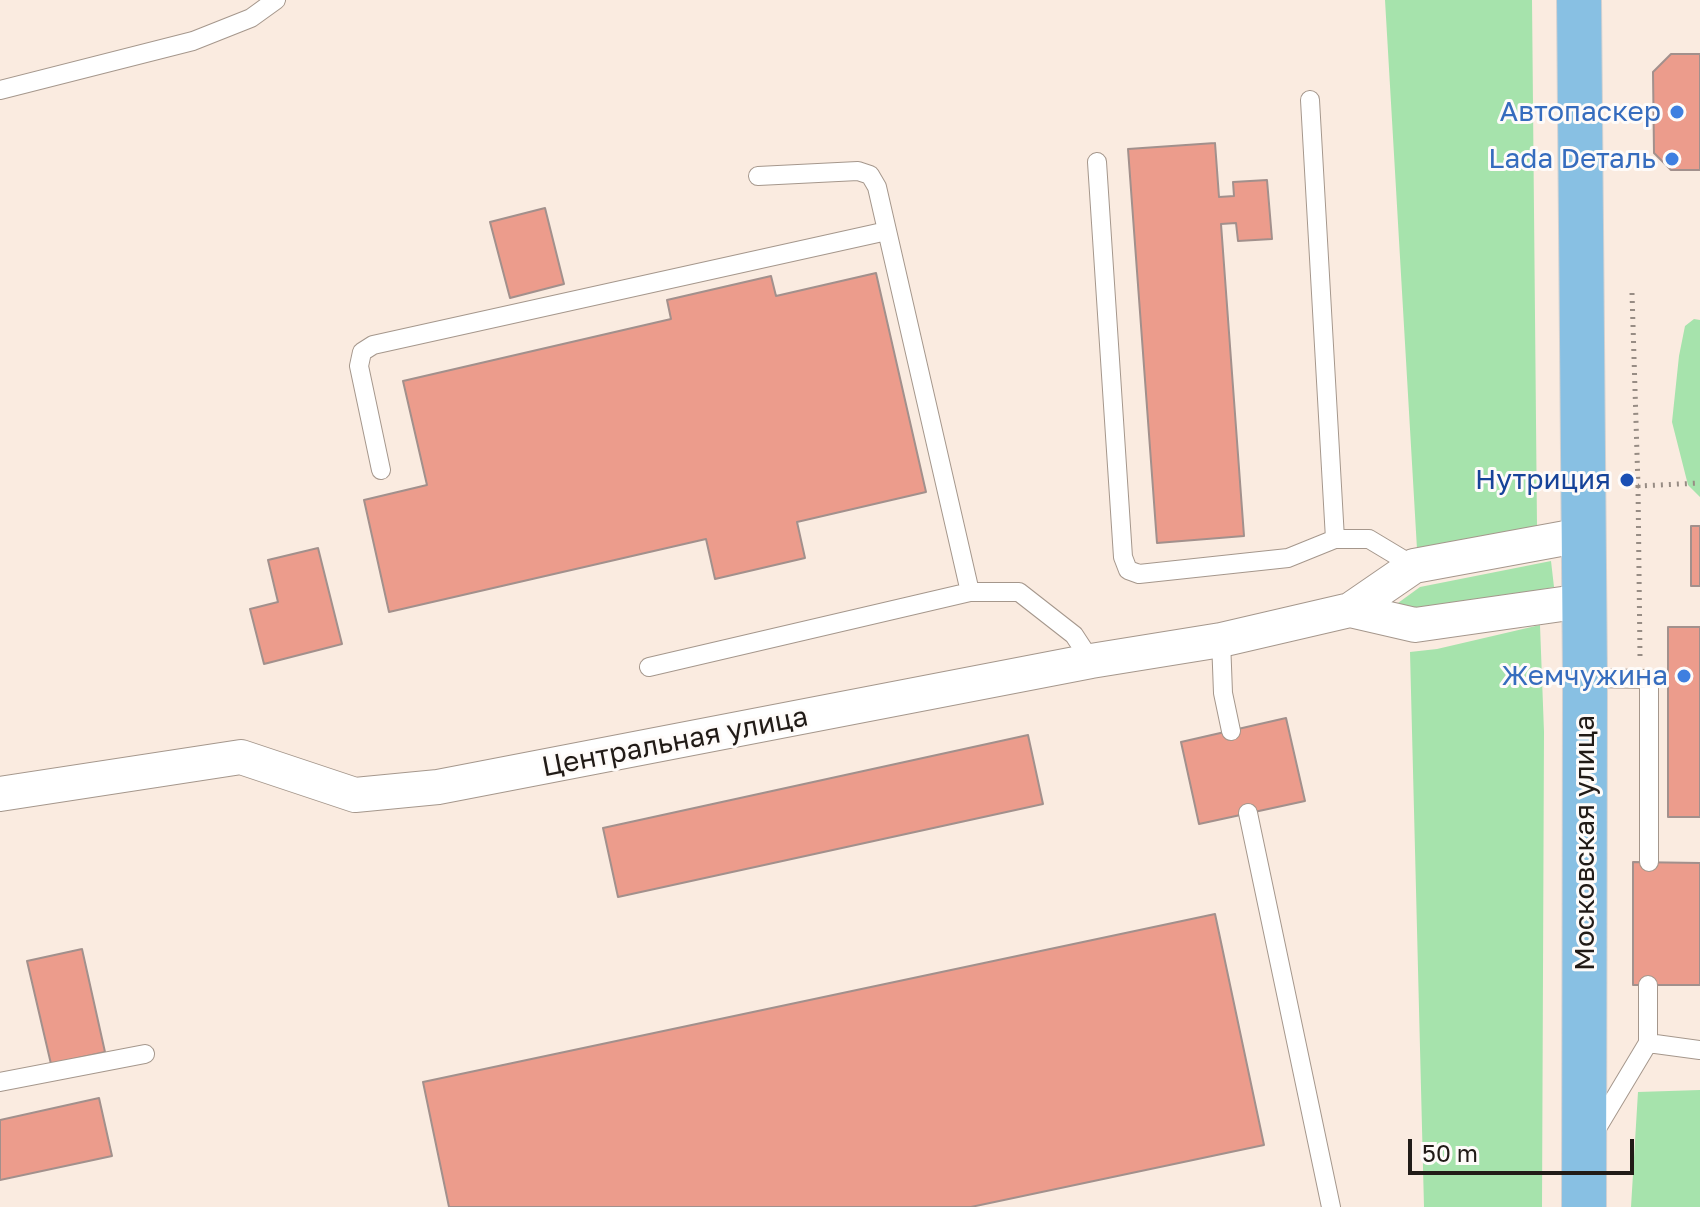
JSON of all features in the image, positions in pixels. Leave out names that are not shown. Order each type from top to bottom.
[{"type":"main road","name":"Московская улица","points":[[1579,0],[1585,678],[1584,1207]]},
{"type":"street","points":[[1350,610],[1414,566],[1582,535]]},
{"type":"street","points":[[1350,610],[1415,625],[1583,601]]},
{"type":"street","name":"Центральная улица","points":[[0,794],[241,757],[355,795],[438,787],[1091,661],[1221,640],[1350,610]]},
{"type":"lane","points":[[0,90],[193,41],[251,18],[276,0]]},
{"type":"lane","points":[[1310,100],[1335,539]]},
{"type":"lane","points":[[1097,162],[1123,557],[1128,570],[1139,574],[1288,558],[1335,539],[1369,539],[1414,566]]},
{"type":"lane","points":[[758,176],[858,171],[870,175],[877,187],[970,592]]},
{"type":"lane","points":[[381,470],[359,366],[362,352],[373,345],[887,231]]},
{"type":"lane","points":[[649,667],[970,592],[1019,592],[1074,635],[1091,661]]},
{"type":"lane","points":[[1221,640],[1223,693],[1231,731]]},
{"type":"lane","points":[[1585,678],[1649,679],[1649,862]]},
{"type":"lane","points":[[1248,813],[1331,1207]]},
{"type":"lane","points":[[1584,1149],[1648,1043],[1648,985]]},
{"type":"lane","points":[[1648,1043],[1700,1050]]},
{"type":"lane","points":[[0,1082],[145,1054]]},
{"type":"path","points":[[1632,293],[1641,679]]},
{"type":"path","points":[[1638,486],[1700,483]]},
{"type":"green space","points":[[1385,0],[1532,0],[1537,526],[1417,549]]},
{"type":"green space","points":[[1694,319],[1700,320],[1700,497],[1688,485],[1672,422],[1685,326]]},
{"type":"green space","points":[[1551,561],[1554,587],[1419,614],[1398,603],[1420,587]]},
{"type":"green space","points":[[1540,625],[1544,732],[1542,1207],[1424,1207],[1410,652],[1437,649]]},
{"type":"green space","points":[[1700,1090],[1700,1207],[1631,1207],[1638,1092]]},
{"type":"building","name":"Автопаскер","points":[[1671,54],[1700,54],[1700,170],[1671,170],[1654,153],[1653,72]]},
{"type":"building","points":[[1215,143],[1219,197],[1234,196],[1233,182],[1267,180],[1272,239],[1238,241],[1236,223],[1221,224],[1244,536],[1157,543],[1128,149]]},
{"type":"building","points":[[545,208],[564,284],[510,298],[490,222]]},
{"type":"building","points":[[876,273],[926,492],[797,522],[805,558],[715,579],[706,539],[389,612],[364,500],[427,485],[403,381],[671,319],[667,300],[771,276],[776,296]]},
{"type":"building","points":[[1691,526],[1700,526],[1700,586],[1691,586]]},
{"type":"building","points":[[318,548],[342,644],[264,664],[250,609],[278,602],[268,560]]},
{"type":"building","name":"Жемчужина","points":[[1668,627],[1700,627],[1700,817],[1668,817]]},
{"type":"building","points":[[1286,718],[1305,801],[1199,824],[1181,742]]},
{"type":"building","points":[[1028,735],[1043,804],[618,897],[603,828]]},
{"type":"building","points":[[1633,862],[1700,863],[1700,985],[1633,985]]},
{"type":"building","points":[[1215,914],[1264,1145],[971,1207],[449,1207],[423,1082]]},
{"type":"building","points":[[82,949],[105,1052],[51,1064],[27,961]]},
{"type":"building","points":[[99,1098],[112,1156],[0,1180],[0,1120]]},
{"type":"place","name":"Автопаскер","points":[[1677,112]]},
{"type":"place","name":"Lada Dеталь","points":[[1672,159]]},
{"type":"place","name":"Нутриция","points":[[1627,480]]},
{"type":"place","name":"Жемчужина","points":[[1684,676]]}]
